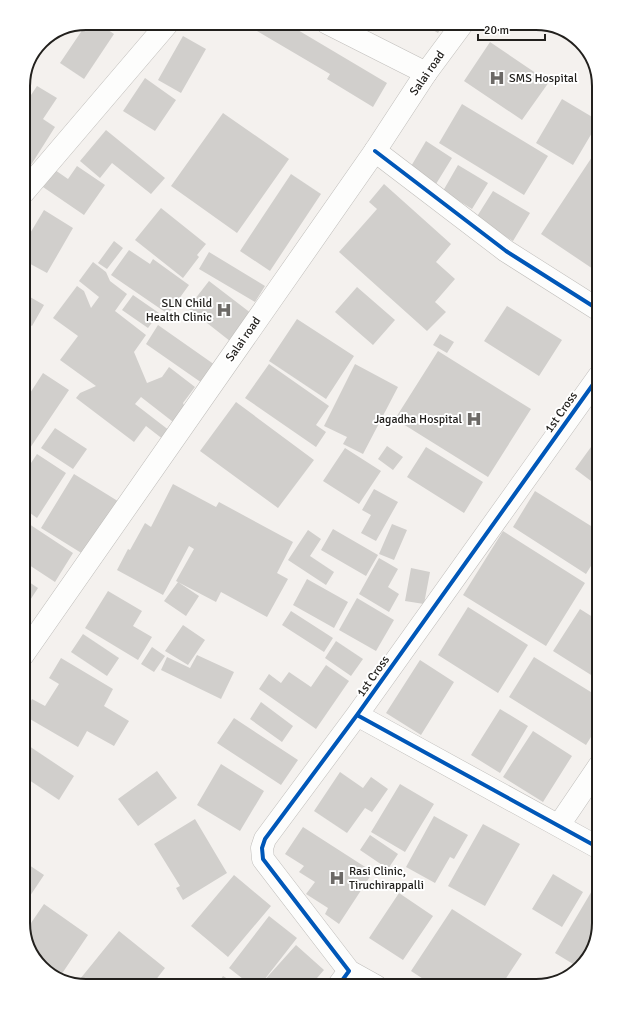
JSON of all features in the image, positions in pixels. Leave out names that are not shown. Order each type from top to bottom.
[{"type":"street","points":[[30,185],[162,30]]},
{"type":"street","points":[[341,30],[426,73]]},
{"type":"street","name":"Salai road","points":[[30,645],[375,151],[426,73],[458,30]]},
{"type":"street","points":[[375,151],[506,251],[592,306]]},
{"type":"street","name":"1st Cross","points":[[343,978],[263,859],[262,848],[265,839],[357,715],[592,386]]},
{"type":"street","points":[[357,715],[592,844]]},
{"type":"street","points":[[559,825],[592,776]]},
{"type":"building","points":[[82,30],[108,30],[114,34],[84,79],[60,63]]},
{"type":"building","points":[[255,30],[298,30],[387,83],[373,107],[327,79],[330,74]]},
{"type":"building","points":[[433,30],[440,30],[438,33]]},
{"type":"building","points":[[183,36],[206,49],[181,93],[158,80]]},
{"type":"building","points":[[490,42],[549,82],[522,120],[464,81]]},
{"type":"building","points":[[145,78],[176,100],[155,131],[123,111]]},
{"type":"building","points":[[37,86],[57,98],[43,119],[55,127],[31,165],[30,164],[30,96]]},
{"type":"building","points":[[562,99],[592,117],[592,133],[573,165],[536,143]]},
{"type":"building","points":[[462,104],[548,156],[524,195],[439,143]]},
{"type":"building","points":[[223,113],[289,159],[237,233],[171,186]]},
{"type":"building","points":[[106,130],[165,178],[151,194],[112,163],[100,178],[80,161]]},
{"type":"building","points":[[426,141],[452,158],[436,184],[410,168]]},
{"type":"building","points":[[592,157],[592,268],[541,234]]},
{"type":"building","points":[[458,165],[488,183],[472,209],[443,191]]},
{"type":"building","points":[[77,166],[105,185],[84,215],[43,187],[55,170],[68,179]]},
{"type":"building","points":[[291,174],[321,194],[270,271],[240,251]]},
{"type":"building","points":[[384,184],[451,244],[436,262],[455,279],[435,302],[446,312],[427,331],[339,252],[377,209],[369,202]]},
{"type":"building","points":[[493,191],[530,213],[513,241],[476,218]]},
{"type":"building","points":[[161,208],[206,244],[197,255],[199,257],[183,278],[135,240]]},
{"type":"building","points":[[44,210],[73,228],[47,273],[30,264],[30,233]]},
{"type":"building","points":[[114,241],[123,248],[107,269],[98,263]]},
{"type":"building","points":[[129,250],[150,264],[153,259],[189,285],[168,314],[111,275]]},
{"type":"building","points":[[209,252],[265,286],[255,302],[199,269]]},
{"type":"building","points":[[93,262],[106,272],[110,281],[127,294],[115,311],[146,335],[134,352],[147,383],[162,377],[169,367],[195,387],[183,403],[187,412],[177,425],[141,397],[135,404],[170,431],[164,440],[146,426],[134,442],[76,398],[80,393],[96,386],[60,360],[78,336],[53,318],[77,286],[84,291],[91,308],[99,297],[79,281]]},
{"type":"building","points":[[209,281],[256,317],[235,345],[188,308]]},
{"type":"building","points":[[357,287],[395,320],[373,345],[335,312]]},
{"type":"building","points":[[133,295],[159,313],[148,328],[122,310]]},
{"type":"building","points":[[30,297],[44,305],[32,326],[30,325]]},
{"type":"building","points":[[507,306],[562,340],[539,376],[484,341]]},
{"type":"building","points":[[297,319],[354,356],[326,399],[269,361]]},
{"type":"building","points":[[158,325],[215,365],[202,383],[146,344]]},
{"type":"building","points":[[440,334],[454,342],[447,353],[433,345]]},
{"type":"building","points":[[438,351],[531,409],[488,477],[395,419]]},
{"type":"building","points":[[269,364],[329,406],[316,425],[326,432],[316,447],[245,398]]},
{"type":"building","points":[[355,364],[398,387],[363,454],[343,444],[347,437],[324,426]]},
{"type":"building","points":[[43,373],[69,390],[30,448],[30,393]]},
{"type":"building","points":[[236,402],[314,460],[278,508],[200,451]]},
{"type":"building","points":[[55,428],[87,449],[73,469],[41,448]]},
{"type":"building","points":[[387,446],[403,457],[393,470],[378,459]]},
{"type":"building","points":[[592,446],[592,482],[575,469]]},
{"type":"building","points":[[426,447],[483,482],[464,513],[407,477]]},
{"type":"building","points":[[345,448],[381,471],[359,504],[323,481]]},
{"type":"building","points":[[37,454],[66,473],[37,518],[30,513],[30,464]]},
{"type":"building","points":[[74,474],[121,503],[83,554],[41,528]]},
{"type":"building","points":[[173,484],[216,507],[219,502],[293,542],[277,573],[288,579],[267,617],[221,592],[216,602],[176,581],[194,549],[189,546],[163,595],[117,570],[128,549],[130,550],[145,523],[151,527]]},
{"type":"building","points":[[374,489],[398,502],[376,541],[361,533],[371,515],[362,510]]},
{"type":"building","points":[[535,491],[592,527],[592,564],[586,574],[513,527]]},
{"type":"building","points":[[392,524],[407,530],[394,560],[379,554]]},
{"type":"building","points":[[30,525],[73,553],[55,582],[30,566]]},
{"type":"building","points":[[333,529],[378,555],[366,576],[321,550]]},
{"type":"building","points":[[308,530],[321,539],[310,556],[334,572],[326,585],[288,560]]},
{"type":"building","points":[[503,531],[585,583],[546,646],[463,595]]},
{"type":"building","points":[[379,558],[398,569],[388,587],[399,594],[389,612],[359,594]]},
{"type":"building","points":[[411,568],[430,572],[424,604],[405,601]]},
{"type":"building","points":[[307,579],[348,602],[334,628],[293,605]]},
{"type":"building","points":[[178,582],[199,596],[186,616],[164,601]]},
{"type":"building","points":[[30,583],[38,588],[30,600]]},
{"type":"building","points":[[108,591],[142,611],[133,626],[152,637],[138,660],[85,628]]},
{"type":"building","points":[[357,598],[394,620],[376,651],[339,630]]},
{"type":"building","points":[[468,607],[528,645],[498,693],[438,655]]},
{"type":"building","points":[[580,609],[592,617],[592,676],[553,651]]},
{"type":"building","points":[[291,611],[333,638],[324,652],[282,625]]},
{"type":"building","points":[[183,625],[205,640],[188,665],[165,651]]},
{"type":"building","points":[[83,634],[119,658],[107,676],[71,652]]},
{"type":"building","points":[[336,641],[363,659],[351,676],[325,658]]},
{"type":"building","points":[[152,647],[165,656],[154,672],[141,664]]},
{"type":"building","points":[[197,655],[234,672],[221,699],[161,670],[167,657],[190,668]]},
{"type":"building","points":[[534,657],[592,693],[592,735],[586,745],[509,697]]},
{"type":"building","points":[[61,658],[113,689],[104,706],[129,721],[114,746],[87,731],[78,747],[30,719],[30,703],[32,699],[45,706],[59,684],[49,678]]},
{"type":"building","points":[[420,660],[454,682],[421,735],[386,713]]},
{"type":"building","points":[[326,665],[349,681],[316,729],[259,689],[269,674],[281,683],[289,672],[311,687]]},
{"type":"building","points":[[261,702],[293,726],[282,742],[250,719]]},
{"type":"building","points":[[500,709],[528,726],[500,773],[471,755]]},
{"type":"building","points":[[234,718],[298,760],[281,785],[217,743]]},
{"type":"building","points":[[533,731],[572,756],[543,802],[503,777]]},
{"type":"building","points":[[30,747],[74,776],[59,800],[30,781]]},
{"type":"building","points":[[221,764],[264,791],[240,831],[197,805]]},
{"type":"building","points":[[157,771],[177,798],[138,826],[118,799]]},
{"type":"building","points":[[340,772],[363,788],[371,777],[388,789],[372,812],[365,808],[347,833],[314,811]]},
{"type":"building","points":[[400,784],[434,804],[405,852],[371,832]]},
{"type":"building","points":[[434,816],[468,835],[454,859],[450,857],[435,883],[406,867]]},
{"type":"building","points":[[195,819],[227,873],[183,900],[176,888],[180,886],[154,844]]},
{"type":"building","points":[[483,824],[520,844],[485,906],[448,886]]},
{"type":"building","points":[[303,827],[373,872],[339,924],[325,914],[328,908],[306,894],[315,882],[299,872],[304,866],[285,854]]},
{"type":"building","points":[[370,835],[398,854],[388,869],[360,850]]},
{"type":"building","points":[[30,866],[44,875],[30,896]]},
{"type":"building","points":[[553,874],[583,892],[562,927],[532,909]]},
{"type":"building","points":[[234,875],[271,906],[228,957],[191,926]]},
{"type":"building","points":[[592,891],[592,930],[588,944],[584,951],[574,964],[555,953]]},
{"type":"building","points":[[399,893],[433,916],[403,960],[369,938]]},
{"type":"building","points":[[44,904],[88,935],[62,973],[49,965],[39,954],[31,934],[31,923]]},
{"type":"building","points":[[452,909],[522,954],[506,979],[423,979],[411,971]]},
{"type":"building","points":[[269,916],[297,938],[265,979],[243,979],[229,968]]},
{"type":"building","points":[[119,931],[165,968],[156,979],[80,979]]},
{"type":"building","points":[[296,945],[324,970],[316,979],[265,979]]},
{"type":"building","points":[[223,976],[228,979],[221,979]]},
{"type":"cycle path","points":[[375,151],[506,251],[592,306]]},
{"type":"cycle path","points":[[343,979],[349,971],[263,859],[262,848],[265,839],[357,715],[592,386]]},
{"type":"cycle path","points":[[357,715],[592,844]]},
{"type":"place","name":"SMS Hospital","points":[[497,78]]},
{"type":"place","name":"SLN Child Health Clinic","points":[[224,310]]},
{"type":"place","name":"Jagadha Hospital","points":[[474,419]]},
{"type":"place","name":"Rasi Clinic, Tiruchirappalli","points":[[337,878]]}]
